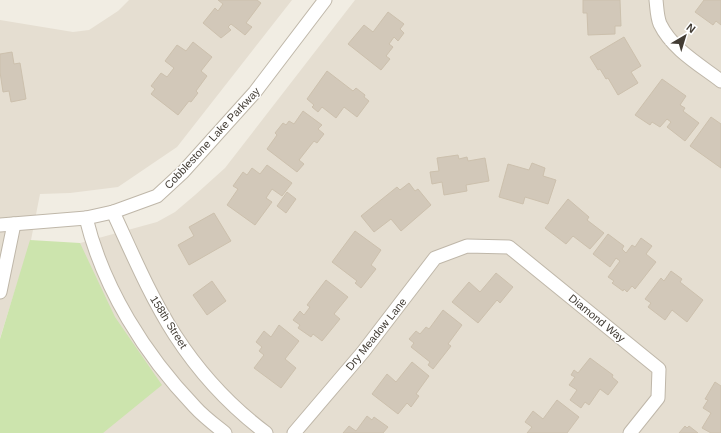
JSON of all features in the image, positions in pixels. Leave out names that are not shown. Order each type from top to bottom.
[{"type":"street","name":"Cobblestone Lake Parkway","points":[[0,225],[86,218],[113,212],[157,196],[183,172],[255,92],[325,0]]},
{"type":"street","points":[[656,0],[659,23],[665,32],[678,48],[721,80]]},
{"type":"street","name":"158th Street","points":[[113,212],[145,282],[175,335],[218,390],[247,419],[266,433]]},
{"type":"street","points":[[0,215],[14,224],[0,292]]},
{"type":"street","points":[[86,218],[91,240],[116,297],[148,351],[172,382],[196,409],[225,433]]},
{"type":"street","name":"Dry Meadow Lane","points":[[294,433],[363,352],[435,258],[466,246]]},
{"type":"street","name":"Diamond Way","points":[[466,246],[509,247],[659,369],[658,398],[630,433]]},
{"type":"shaded area","points":[[129,0],[292,0],[177,147],[118,187],[70,193],[40,194],[31,240],[0,338],[0,20],[73,32],[89,30],[118,11]]},
{"type":"shaded area","points":[[355,0],[721,0],[721,433],[81,433],[73,245],[157,222],[175,212],[195,195],[225,168]]},
{"type":"green space","points":[[30,240],[80,243],[115,317],[162,385],[103,433],[0,433],[0,339]]},
{"type":"building","points":[[218,0],[257,0],[261,3],[246,23],[252,27],[245,35],[231,24],[228,27],[231,30],[221,38],[203,23],[215,8],[218,11],[223,4]]},
{"type":"building","points":[[583,0],[620,0],[621,26],[615,26],[615,34],[588,35],[587,13],[583,13]]},
{"type":"building","points":[[704,0],[721,0],[721,25],[716,21],[713,25],[695,12]]},
{"type":"building","points":[[388,12],[404,24],[400,29],[404,33],[398,41],[394,37],[389,44],[393,47],[386,56],[390,59],[381,70],[348,44],[364,25],[373,32]]},
{"type":"building","points":[[624,37],[641,66],[631,72],[638,83],[618,95],[608,78],[606,79],[600,69],[598,70],[590,57]]},
{"type":"building","points":[[193,42],[212,57],[201,71],[207,76],[196,91],[198,93],[191,102],[189,101],[178,115],[151,94],[155,89],[151,86],[161,73],[167,77],[174,68],[165,61],[177,45],[186,51]]},
{"type":"building","points":[[12,52],[14,64],[20,63],[26,99],[11,102],[9,91],[3,92],[0,72],[0,54]]},
{"type":"building","points":[[327,71],[353,91],[356,88],[365,95],[364,97],[369,101],[357,117],[344,107],[336,118],[322,107],[318,112],[312,107],[314,105],[307,99]]},
{"type":"building","points":[[662,79],[686,96],[680,105],[685,108],[683,111],[699,123],[685,141],[667,127],[671,122],[667,119],[660,127],[652,122],[650,125],[635,115]]},
{"type":"building","points":[[303,111],[322,125],[318,129],[324,134],[317,143],[314,141],[299,160],[304,164],[297,172],[267,149],[277,135],[275,133],[283,123],[286,125],[289,121],[294,124]]},
{"type":"building","points":[[711,117],[721,124],[721,168],[690,146]]},
{"type":"building","points":[[458,155],[459,159],[467,157],[468,161],[485,158],[489,181],[466,185],[467,191],[444,195],[442,182],[432,184],[430,172],[439,171],[437,158]]},
{"type":"building","points":[[532,163],[545,168],[543,176],[556,180],[548,204],[525,197],[523,204],[499,197],[508,164],[529,170]]},
{"type":"building","points":[[267,165],[292,183],[282,196],[272,189],[266,198],[272,202],[255,225],[227,205],[238,189],[233,186],[243,172],[247,175],[252,168],[260,174]]},
{"type":"building","points":[[409,183],[415,191],[418,189],[431,205],[401,231],[391,219],[374,232],[361,216],[397,187],[400,190]]},
{"type":"building","points":[[287,192],[296,199],[286,213],[277,206]]},
{"type":"building","points":[[568,199],[589,217],[587,220],[604,233],[590,249],[573,236],[566,244],[545,228]]},
{"type":"building","points":[[214,213],[231,241],[189,265],[178,245],[194,236],[189,227]]},
{"type":"building","points":[[355,231],[381,250],[371,265],[376,269],[361,288],[355,283],[357,281],[332,262]]},
{"type":"building","points":[[608,234],[624,246],[622,249],[626,253],[632,245],[635,247],[641,238],[652,246],[646,254],[656,262],[635,289],[632,286],[627,292],[624,289],[623,291],[612,283],[614,281],[608,277],[620,261],[616,258],[610,267],[593,254]]},
{"type":"building","points":[[671,271],[682,279],[680,282],[703,300],[687,322],[672,310],[665,320],[648,307],[651,303],[645,299],[661,278],[664,281]]},
{"type":"building","points":[[496,273],[513,287],[500,303],[497,300],[478,323],[452,302],[469,282],[480,292]]},
{"type":"building","points":[[326,280],[348,297],[334,314],[340,319],[322,341],[313,334],[311,337],[298,328],[300,325],[293,320],[300,311],[304,315],[310,307],[307,305]]},
{"type":"building","points":[[212,281],[226,301],[207,315],[193,295]]},
{"type":"building","points":[[443,310],[462,325],[448,344],[451,346],[433,369],[428,365],[430,362],[411,347],[414,343],[409,339],[416,331],[420,334],[426,327],[429,329]]},
{"type":"building","points":[[279,325],[299,341],[285,359],[296,368],[281,388],[254,368],[264,355],[259,351],[262,347],[256,342],[264,331],[271,337]]},
{"type":"building","points":[[590,358],[613,375],[612,377],[618,382],[608,395],[600,389],[589,405],[585,402],[581,408],[570,400],[577,390],[569,385],[575,377],[571,375],[574,370],[578,373]]},
{"type":"building","points":[[412,362],[429,376],[416,394],[419,396],[411,407],[407,403],[398,414],[372,394],[387,374],[396,382]]},
{"type":"building","points":[[715,382],[721,386],[721,433],[711,433],[702,428],[711,413],[703,408],[708,400],[705,399]]},
{"type":"building","points":[[557,400],[579,417],[567,433],[527,433],[532,427],[525,422],[533,411],[543,419]]},
{"type":"building","points":[[367,416],[372,420],[374,417],[388,427],[383,433],[343,433],[349,426],[356,431]]},
{"type":"building","points":[[685,426],[687,428],[689,426],[698,433],[679,433]]}]
